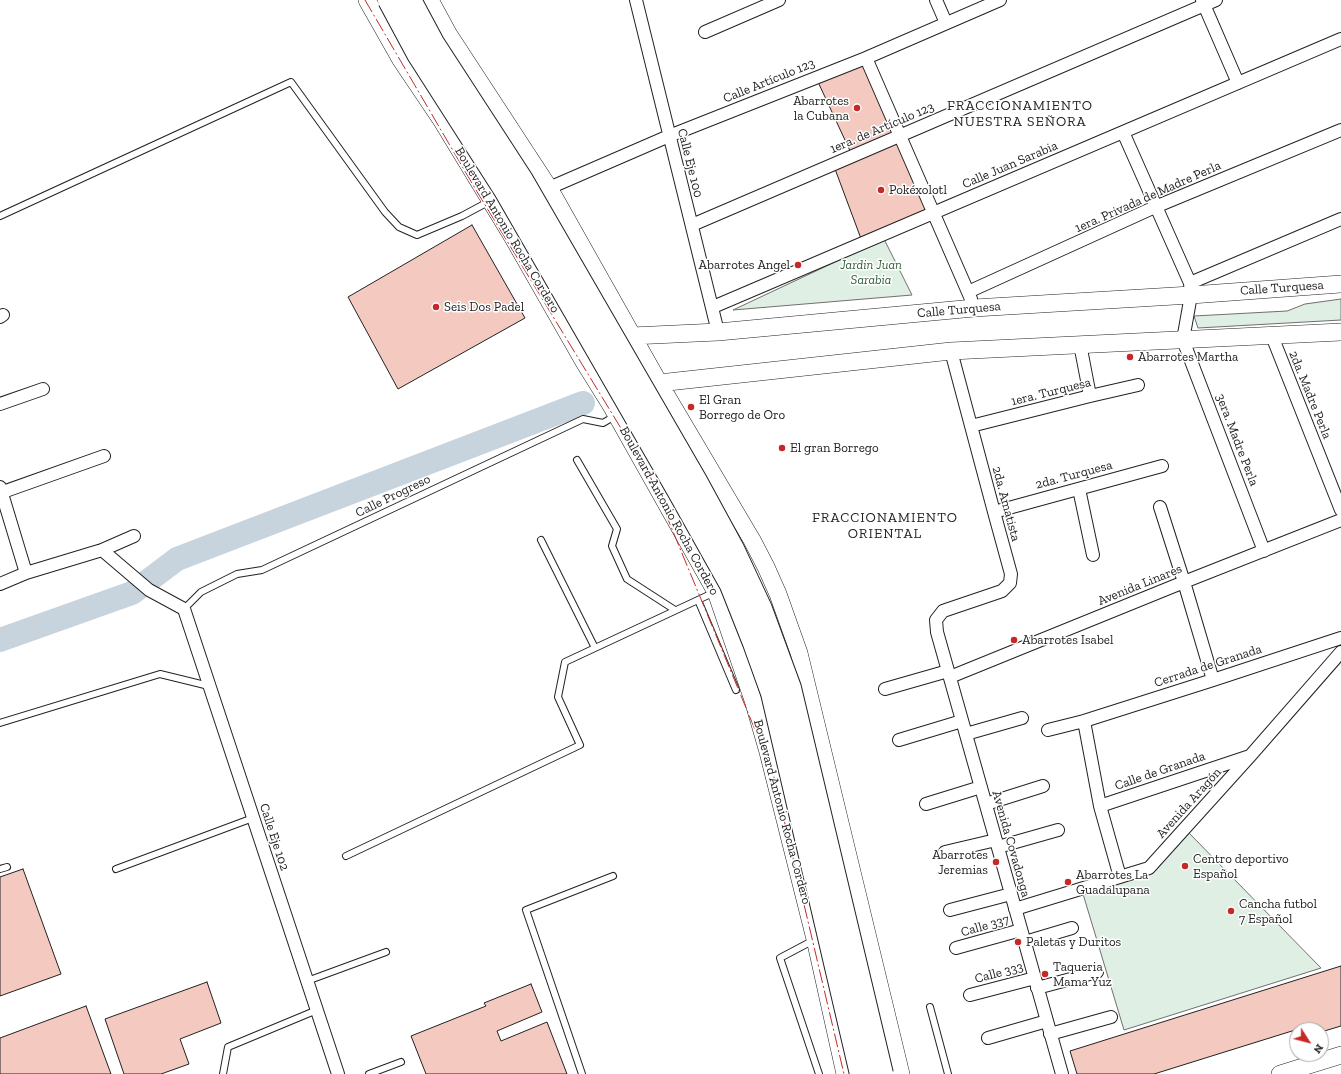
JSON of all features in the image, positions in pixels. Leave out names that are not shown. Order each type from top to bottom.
[{"type":"highway","name":"Boulevard Antonio Rocha Cordero","points":[[389,0],[418,54],[509,197],[731,585],[772,693],[861,1074]]},
{"type":"highway","points":[[410,0],[433,43],[522,180],[696,481],[733,548],[761,609],[790,688],[882,1074]]},
{"type":"main road","name":"Boulevard Antonio Rocha Cordero","points":[[367,0],[401,60],[442,121],[491,200],[640,459],[714,592],[753,700],[768,752],[815,939],[845,1074]]},
{"type":"main road","points":[[430,0],[449,35],[549,188],[602,279],[659,383],[752,540],[778,594],[799,653],[901,1074]]},
{"type":"main road","points":[[553,308],[560,316],[568,320],[580,321],[592,317],[603,305],[605,288],[602,279]]},
{"type":"main road","name":"Calle Turquesa","points":[[584,362],[632,336],[718,332],[1190,289],[1341,284]]},
{"type":"main road","points":[[613,414],[659,383],[951,351],[1341,332]]},
{"type":"main road","points":[[640,459],[638,447],[640,438],[645,430],[652,424],[669,420],[678,423],[688,432]]},
{"type":"main road","points":[[1280,1074],[1341,1055]]},
{"type":"street","name":"Calle Eje 100","points":[[636,0],[718,332]]},
{"type":"street","points":[[705,32],[778,0]]},
{"type":"street","points":[[936,0],[946,24]]},
{"type":"street","name":"Calle Artículo 123","points":[[549,188],[669,136],[866,58],[1000,0]]},
{"type":"street","name":"1era. de Artículo 123","points":[[692,225],[900,136],[1203,2],[1216,0]]},
{"type":"street","points":[[1203,2],[1238,83]]},
{"type":"street","name":"Calle Juan Sarabia","points":[[712,307],[1341,39]]},
{"type":"street","points":[[866,58],[974,308]]},
{"type":"street","name":"1era. Privada de Madre Perla","points":[[968,292],[1155,207],[1341,130]]},
{"type":"street","points":[[1123,132],[1190,289],[1184,340]]},
{"type":"street","points":[[1190,289],[1341,219]]},
{"type":"street","name":"2da. Madre Perla","points":[[1272,336],[1341,510]]},
{"type":"street","name":"3era. Madre Perla","points":[[1184,340],[1264,551]]},
{"type":"street","points":[[1080,344],[1090,396]]},
{"type":"street","name":"2da. Amatista","points":[[936,620],[943,611],[1002,591],[1010,583],[1011,574],[951,351]]},
{"type":"street","name":"1era. Turquesa","points":[[971,426],[1138,385]]},
{"type":"street","points":[[0,404],[43,388]]},
{"type":"street","points":[[26,573],[1,491],[104,456]]},
{"type":"street","name":"2da. Turquesa","points":[[994,512],[1162,466]]},
{"type":"street","points":[[1080,488],[1093,555]]},
{"type":"street","points":[[1160,507],[1214,680]]},
{"type":"street","name":"Avenida Linares","points":[[885,689],[949,674],[1341,520]]},
{"type":"street","points":[[0,584],[26,573],[102,550],[134,536]]},
{"type":"street","points":[[102,550],[149,590],[184,608]]},
{"type":"street","name":"Calle Eje 102","points":[[184,608],[338,1074]]},
{"type":"street","name":"Avenida Covadonga","points":[[936,620],[937,632],[1047,1021],[1058,1073]]},
{"type":"street","name":"Cerrada de Granada","points":[[1048,730],[1084,721],[1341,638]]},
{"type":"street","name":"Avenida Aragón","points":[[1015,909],[1149,868],[1341,652]]},
{"type":"street","points":[[966,734],[1022,718]]},
{"type":"street","points":[[900,740],[962,721]]},
{"type":"street","name":"Calle de Granada","points":[[1084,721],[1100,806],[1120,877]]},
{"type":"street","name":"Calle de Granada","points":[[1100,806],[1251,755]]},
{"type":"street","points":[[986,804],[1043,786]]},
{"type":"street","points":[[926,804],[981,787]]},
{"type":"street","points":[[944,852],[997,844],[1058,830]]},
{"type":"street","points":[[950,910],[1011,894]]},
{"type":"street","points":[[1025,942],[1072,928]]},
{"type":"street","name":"Calle 337","points":[[956,948],[1021,930]]},
{"type":"street","name":"Calle 333","points":[[970,995],[1097,972]]},
{"type":"street","points":[[1050,1034],[1112,1016]]},
{"type":"street","points":[[988,1038],[1047,1021]]},
{"type":"lane","points":[[0,216],[291,82],[385,212],[399,227],[418,235],[462,216],[491,200]]},
{"type":"lane","points":[[346,856],[580,745],[558,697],[565,662],[714,592],[613,414]]},
{"type":"lane","name":"Calle Progreso","points":[[184,608],[201,592],[237,574],[262,570],[584,419],[603,423],[613,414]]},
{"type":"lane","points":[[577,460],[617,529],[612,546],[628,579],[675,610]]},
{"type":"lane","points":[[541,540],[595,648]]},
{"type":"lane","points":[[698,600],[736,690]]},
{"type":"lane","points":[[0,723],[160,674],[209,686]]},
{"type":"lane","points":[[116,869],[253,818]]},
{"type":"lane","points":[[0,869],[7,867]]},
{"type":"lane","points":[[582,1074],[526,910],[613,876]]},
{"type":"lane","points":[[815,939],[780,958],[819,1074]]},
{"type":"lane","points":[[307,981],[386,952]]},
{"type":"lane","points":[[930,1007],[948,1074]]},
{"type":"lane","points":[[222,1074],[228,1047],[317,1010]]},
{"type":"lane","points":[[369,1074],[401,1062]]},
{"type":"green space","name":"Jardin Juan Sarabia","points":[[884,239],[912,295],[733,310]]},
{"type":"green space","points":[[1341,299],[1341,320],[1198,328],[1194,316],[1287,311],[1305,304]]},
{"type":"green space","points":[[1189,833],[1321,968],[1124,1030],[1083,894],[1154,872]]},
{"type":"building","name":"Abarrotes la Cubana","points":[[864,64],[895,134],[851,153],[818,82]]},
{"type":"building","name":"Pokéxolotl","points":[[898,142],[928,210],[863,244],[835,169]]},
{"type":"building","name":"Seis Dos Padel","points":[[472,225],[525,318],[398,389],[348,297]]},
{"type":"building","points":[[23,869],[61,974],[0,996],[0,877]]},
{"type":"building","points":[[1341,966],[1341,1026],[1329,1030],[1329,1022],[1289,1022],[1289,1032],[1154,1074],[1077,1074],[1070,1051]]},
{"type":"building","points":[[207,982],[221,1023],[180,1039],[189,1064],[161,1074],[124,1074],[105,1019]]},
{"type":"building","points":[[531,984],[542,1012],[497,1031],[501,1041],[547,1022],[567,1074],[426,1074],[411,1036],[486,1006],[484,1003]]},
{"type":"building","points":[[86,1006],[111,1074],[0,1074],[0,1038]]},
{"type":"waterway","points":[[0,640],[132,593],[177,559],[583,403]]},
{"type":"power","points":[[365,0],[476,190],[650,476],[773,773],[844,1074]]},
{"type":"place","name":"Abarrotes la Cubana","points":[[857,108]]},
{"type":"place","name":"Pokéxolotl","points":[[881,190]]},
{"type":"place","name":"Abarrotes Angel","points":[[798,265]]},
{"type":"place","name":"Seis Dos Padel","points":[[436,307]]},
{"type":"place","name":"Abarrotes Martha","points":[[1130,357]]},
{"type":"place","name":"El Gran Borrego de Oro","points":[[691,407]]},
{"type":"place","name":"El gran Borrego","points":[[782,448]]},
{"type":"place","name":"Abarrotes Isabel","points":[[1014,640]]},
{"type":"place","name":"Abarrotes Jeremias","points":[[996,862]]},
{"type":"place","name":"Centro deportivo Español","points":[[1185,866]]},
{"type":"place","name":"Abarrotes La Guadalupana","points":[[1068,882]]},
{"type":"place","name":"Cancha futbol 7 Español","points":[[1231,911]]},
{"type":"place","name":"Paletas y Duritos","points":[[1018,942]]},
{"type":"place","name":"Taqueria Mama Yuz","points":[[1045,974]]},
{"type":"district","name":"FRACCIONAMIENTO NUESTRA SEÑORA","points":[[1020,114]]},
{"type":"district","name":"FRACCIONAMIENTO ORIENTAL","points":[[885,526]]}]
